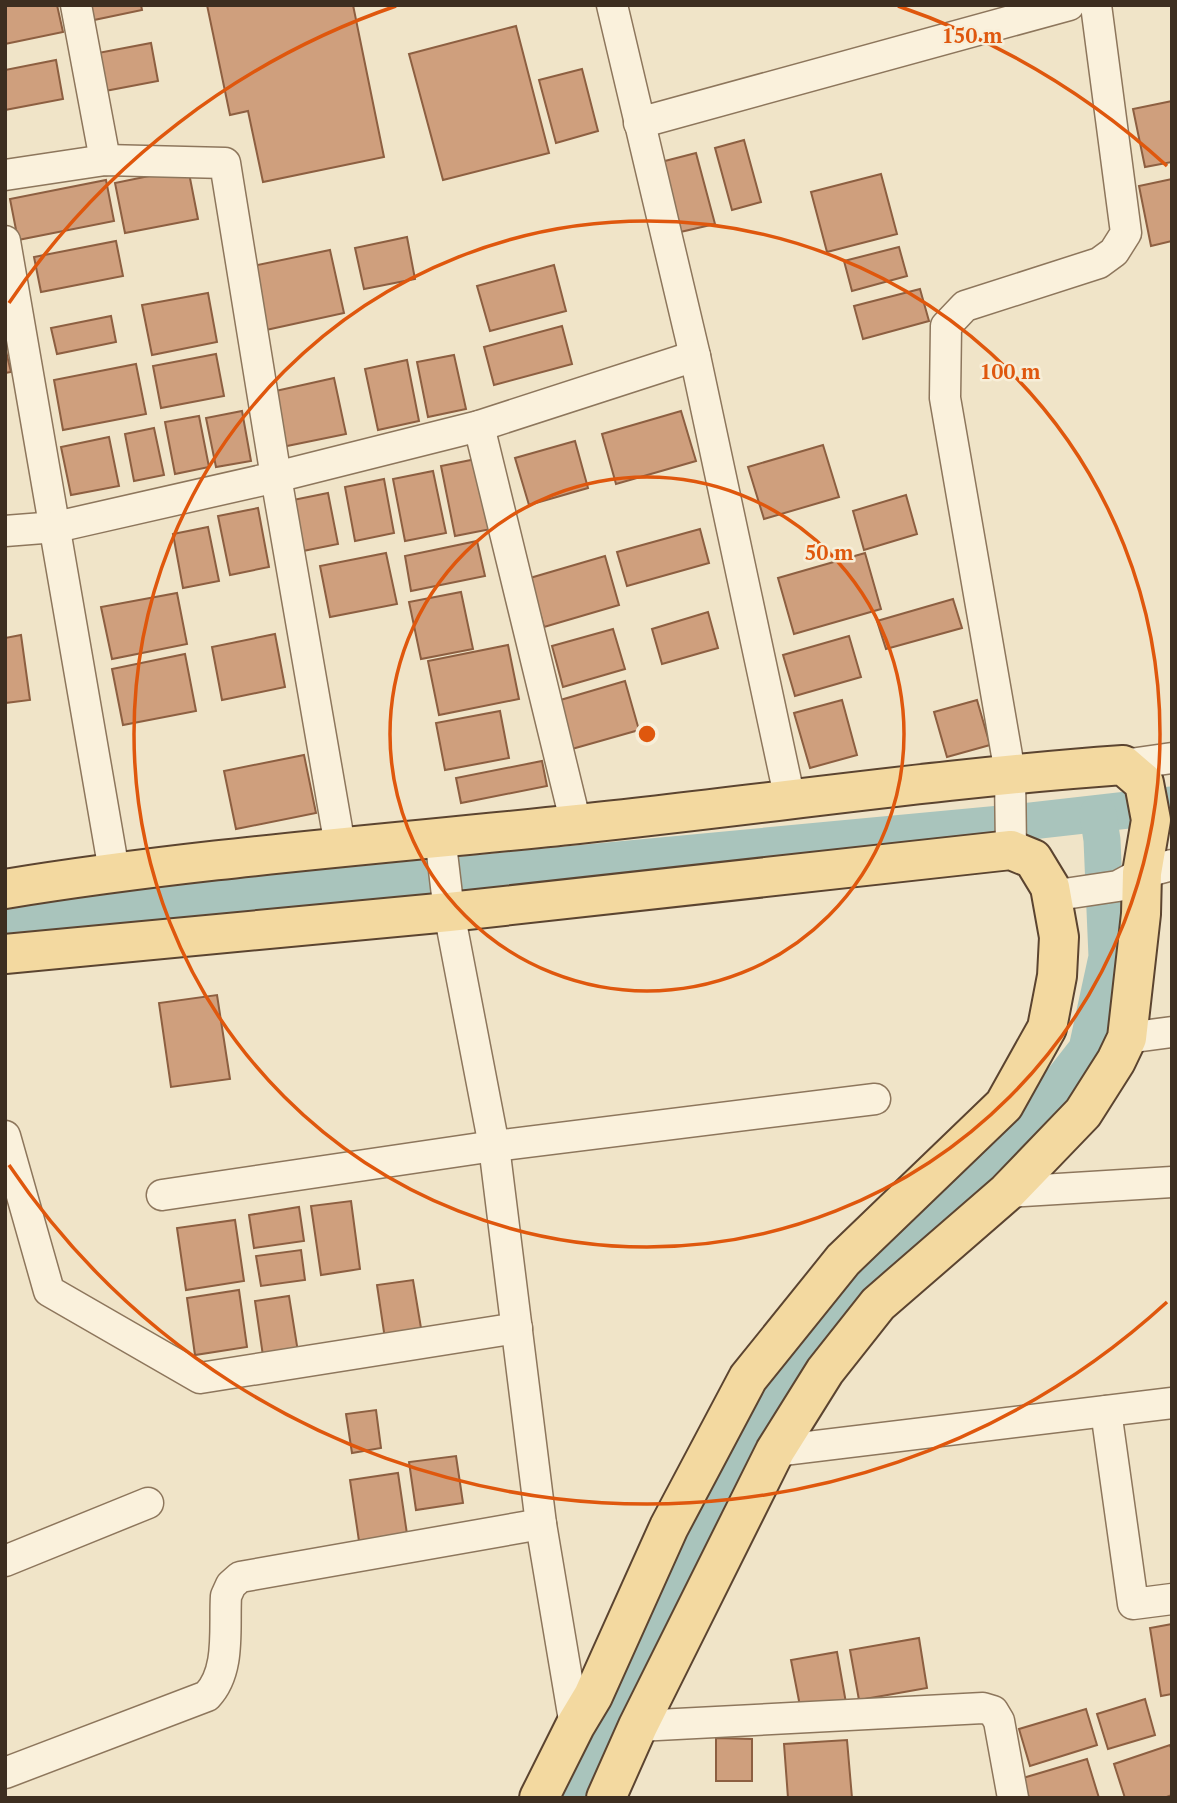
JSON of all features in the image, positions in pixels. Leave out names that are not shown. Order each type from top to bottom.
[{"type":"main road","points":[[5,889],[114,872],[341,846],[442,844],[576,824],[790,800],[1010,788],[1139,789],[1132,878],[1141,914],[1127,1038],[1116,1061],[1083,1113],[1007,1192],[878,1304],[825,1371],[775,1451],[638,1726],[606,1798]]},
{"type":"main road","points":[[5,954],[1011,842],[1033,859],[1049,887],[1059,937],[1057,976],[1047,1028],[1004,1105],[844,1259],[748,1378],[668,1527],[593,1696],[539,1798]]},
{"type":"street","points":[[76,5],[105,160]]},
{"type":"street","points":[[612,5],[695,356],[790,800]]},
{"type":"street","points":[[639,123],[1069,5]]},
{"type":"street","points":[[1011,842],[1010,788],[945,398],[946,326],[965,306],[1099,263],[1114,252],[1126,233],[1097,5]]},
{"type":"street","points":[[5,175],[105,160],[225,163],[276,477],[341,846]]},
{"type":"street","points":[[5,241],[114,872]]},
{"type":"street","points":[[5,531],[56,527],[276,477],[479,426],[695,356]]},
{"type":"street","points":[[479,426],[576,824]]},
{"type":"street","points":[[1139,789],[1172,758]]},
{"type":"street","points":[[442,844],[448,903],[494,1146],[541,1524],[575,1726]]},
{"type":"street","points":[[1051,895],[1132,878]]},
{"type":"street","points":[[1127,1038],[1172,1032]]},
{"type":"street","points":[[162,1195],[494,1146],[875,1099]]},
{"type":"street","points":[[5,1136],[49,1291],[200,1378],[517,1328]]},
{"type":"street","points":[[1007,1192],[1172,1182]]},
{"type":"street","points":[[775,1451],[1172,1404]]},
{"type":"street","points":[[1107,1410],[1133,1604],[1172,1599]]},
{"type":"street","points":[[5,1561],[148,1503]]},
{"type":"street","points":[[5,1773],[207,1696],[217,1686],[222,1672],[226,1595],[231,1585],[240,1577],[541,1524]]},
{"type":"street","points":[[638,1726],[983,1708],[993,1711],[999,1721],[1013,1798]]},
{"type":"building","points":[[5,5],[57,5],[63,32],[5,44]]},
{"type":"building","points":[[91,5],[141,5],[142,10],[94,20]]},
{"type":"building","points":[[207,5],[353,5],[384,157],[263,182],[248,111],[230,115]]},
{"type":"building","points":[[516,26],[549,153],[443,180],[409,54]]},
{"type":"building","points":[[151,43],[158,81],[105,91],[98,53]]},
{"type":"building","points":[[56,60],[63,99],[5,110],[5,70]]},
{"type":"building","points":[[582,69],[598,131],[556,143],[539,80]]},
{"type":"building","points":[[1172,101],[1172,162],[1145,167],[1133,109]]},
{"type":"building","points":[[744,140],[761,202],[732,210],[715,148]]},
{"type":"building","points":[[696,153],[715,224],[676,233],[657,163]]},
{"type":"building","points":[[188,168],[198,219],[125,233],[115,183]]},
{"type":"building","points":[[881,174],[897,234],[827,252],[811,192]]},
{"type":"building","points":[[1172,179],[1172,241],[1151,246],[1139,186]]},
{"type":"building","points":[[106,180],[114,221],[18,240],[10,199]]},
{"type":"building","points":[[407,237],[415,279],[364,289],[355,248]]},
{"type":"building","points":[[116,241],[123,276],[41,292],[34,257]]},
{"type":"building","points":[[899,247],[907,276],[852,291],[844,261]]},
{"type":"building","points":[[330,250],[344,313],[266,330],[253,266]]},
{"type":"building","points":[[554,265],[566,311],[490,331],[477,286]]},
{"type":"building","points":[[920,289],[929,321],[863,339],[854,306]]},
{"type":"building","points":[[208,293],[217,342],[152,355],[142,305]]},
{"type":"building","points":[[111,316],[116,342],[57,354],[51,328]]},
{"type":"building","points":[[562,326],[572,364],[494,385],[484,347]]},
{"type":"building","points":[[5,347],[11,372],[5,373]]},
{"type":"building","points":[[216,354],[224,396],[161,408],[153,366]]},
{"type":"building","points":[[454,355],[466,409],[428,417],[417,362]]},
{"type":"building","points":[[407,360],[419,421],[378,430],[365,369]]},
{"type":"building","points":[[136,364],[146,414],[63,430],[54,380]]},
{"type":"building","points":[[334,378],[346,434],[282,447],[271,392]]},
{"type":"building","points":[[242,411],[251,461],[216,467],[206,418]]},
{"type":"building","points":[[681,411],[696,461],[616,484],[602,434]]},
{"type":"building","points":[[199,416],[209,467],[175,474],[165,422]]},
{"type":"building","points":[[154,428],[164,475],[134,481],[125,434]]},
{"type":"building","points":[[109,437],[119,486],[71,495],[61,447]]},
{"type":"building","points":[[575,441],[588,488],[529,505],[515,458]]},
{"type":"building","points":[[823,445],[839,497],[764,519],[748,467]]},
{"type":"building","points":[[476,459],[491,529],[455,536],[441,466]]},
{"type":"building","points":[[433,471],[446,533],[405,541],[393,479]]},
{"type":"building","points":[[384,479],[394,533],[355,541],[345,487]]},
{"type":"building","points":[[328,493],[338,544],[303,551],[293,500]]},
{"type":"building","points":[[906,495],[917,534],[864,550],[853,511]]},
{"type":"building","points":[[258,508],[269,567],[230,575],[218,516]]},
{"type":"building","points":[[208,527],[219,581],[183,588],[173,534]]},
{"type":"building","points":[[700,529],[709,563],[627,586],[617,552]]},
{"type":"building","points":[[477,541],[485,576],[411,591],[405,556]]},
{"type":"building","points":[[386,553],[397,604],[330,617],[320,566]]},
{"type":"building","points":[[865,553],[881,609],[794,634],[778,578]]},
{"type":"building","points":[[605,556],[619,605],[544,627],[530,578]]},
{"type":"building","points":[[461,592],[473,649],[421,659],[409,602]]},
{"type":"building","points":[[177,593],[187,644],[112,659],[101,607]]},
{"type":"building","points":[[953,599],[962,628],[886,649],[877,621]]},
{"type":"building","points":[[708,612],[718,648],[662,664],[652,629]]},
{"type":"building","points":[[613,629],[625,669],[563,687],[552,646]]},
{"type":"building","points":[[275,634],[285,687],[222,700],[212,647]]},
{"type":"building","points":[[21,635],[30,700],[5,703],[5,638]]},
{"type":"building","points":[[849,636],[861,677],[795,696],[783,655]]},
{"type":"building","points":[[508,645],[519,699],[439,715],[428,661]]},
{"type":"building","points":[[185,654],[196,711],[123,725],[112,669]]},
{"type":"building","points":[[625,681],[639,730],[572,749],[557,701]]},
{"type":"building","points":[[842,700],[857,755],[810,768],[794,713]]},
{"type":"building","points":[[977,700],[990,745],[947,757],[934,712]]},
{"type":"building","points":[[500,711],[509,758],[445,770],[436,723]]},
{"type":"building","points":[[304,755],[316,813],[236,829],[224,771]]},
{"type":"building","points":[[542,761],[547,786],[461,803],[456,778]]},
{"type":"building","points":[[217,995],[230,1079],[171,1087],[159,1003]]},
{"type":"building","points":[[351,1201],[360,1269],[321,1275],[311,1206]]},
{"type":"building","points":[[299,1207],[304,1241],[254,1248],[249,1215]]},
{"type":"building","points":[[235,1220],[244,1281],[186,1290],[177,1228]]},
{"type":"building","points":[[301,1250],[305,1280],[261,1286],[256,1256]]},
{"type":"building","points":[[413,1280],[422,1334],[385,1339],[377,1285]]},
{"type":"building","points":[[239,1290],[247,1347],[195,1355],[187,1298]]},
{"type":"building","points":[[289,1296],[298,1352],[263,1356],[255,1301]]},
{"type":"building","points":[[376,1410],[381,1448],[352,1453],[346,1414]]},
{"type":"building","points":[[456,1456],[463,1503],[416,1510],[409,1462]]},
{"type":"building","points":[[398,1473],[407,1534],[359,1541],[350,1480]]},
{"type":"building","points":[[1172,1624],[1172,1694],[1161,1696],[1150,1628]]},
{"type":"building","points":[[919,1638],[927,1688],[859,1700],[850,1650]]},
{"type":"building","points":[[837,1652],[846,1703],[801,1711],[791,1660]]},
{"type":"building","points":[[1145,1699],[1155,1735],[1108,1749],[1097,1714]]},
{"type":"building","points":[[1086,1709],[1097,1745],[1030,1766],[1019,1729]]},
{"type":"building","points":[[716,1738],[752,1739],[752,1781],[716,1781]]},
{"type":"building","points":[[847,1740],[852,1798],[788,1798],[784,1744]]},
{"type":"building","points":[[1170,1745],[1172,1795],[1164,1798],[1125,1798],[1114,1764]]},
{"type":"building","points":[[1087,1759],[1099,1798],[1029,1798],[1023,1778]]},
{"type":"waterway","points":[[5,918],[1031,821],[1172,805]]},
{"type":"waterway","points":[[572,1798],[728,1477],[787,1364],[860,1283],[1020,1135],[1087,1049],[1107,957],[1102,840],[1098,814]]}]
